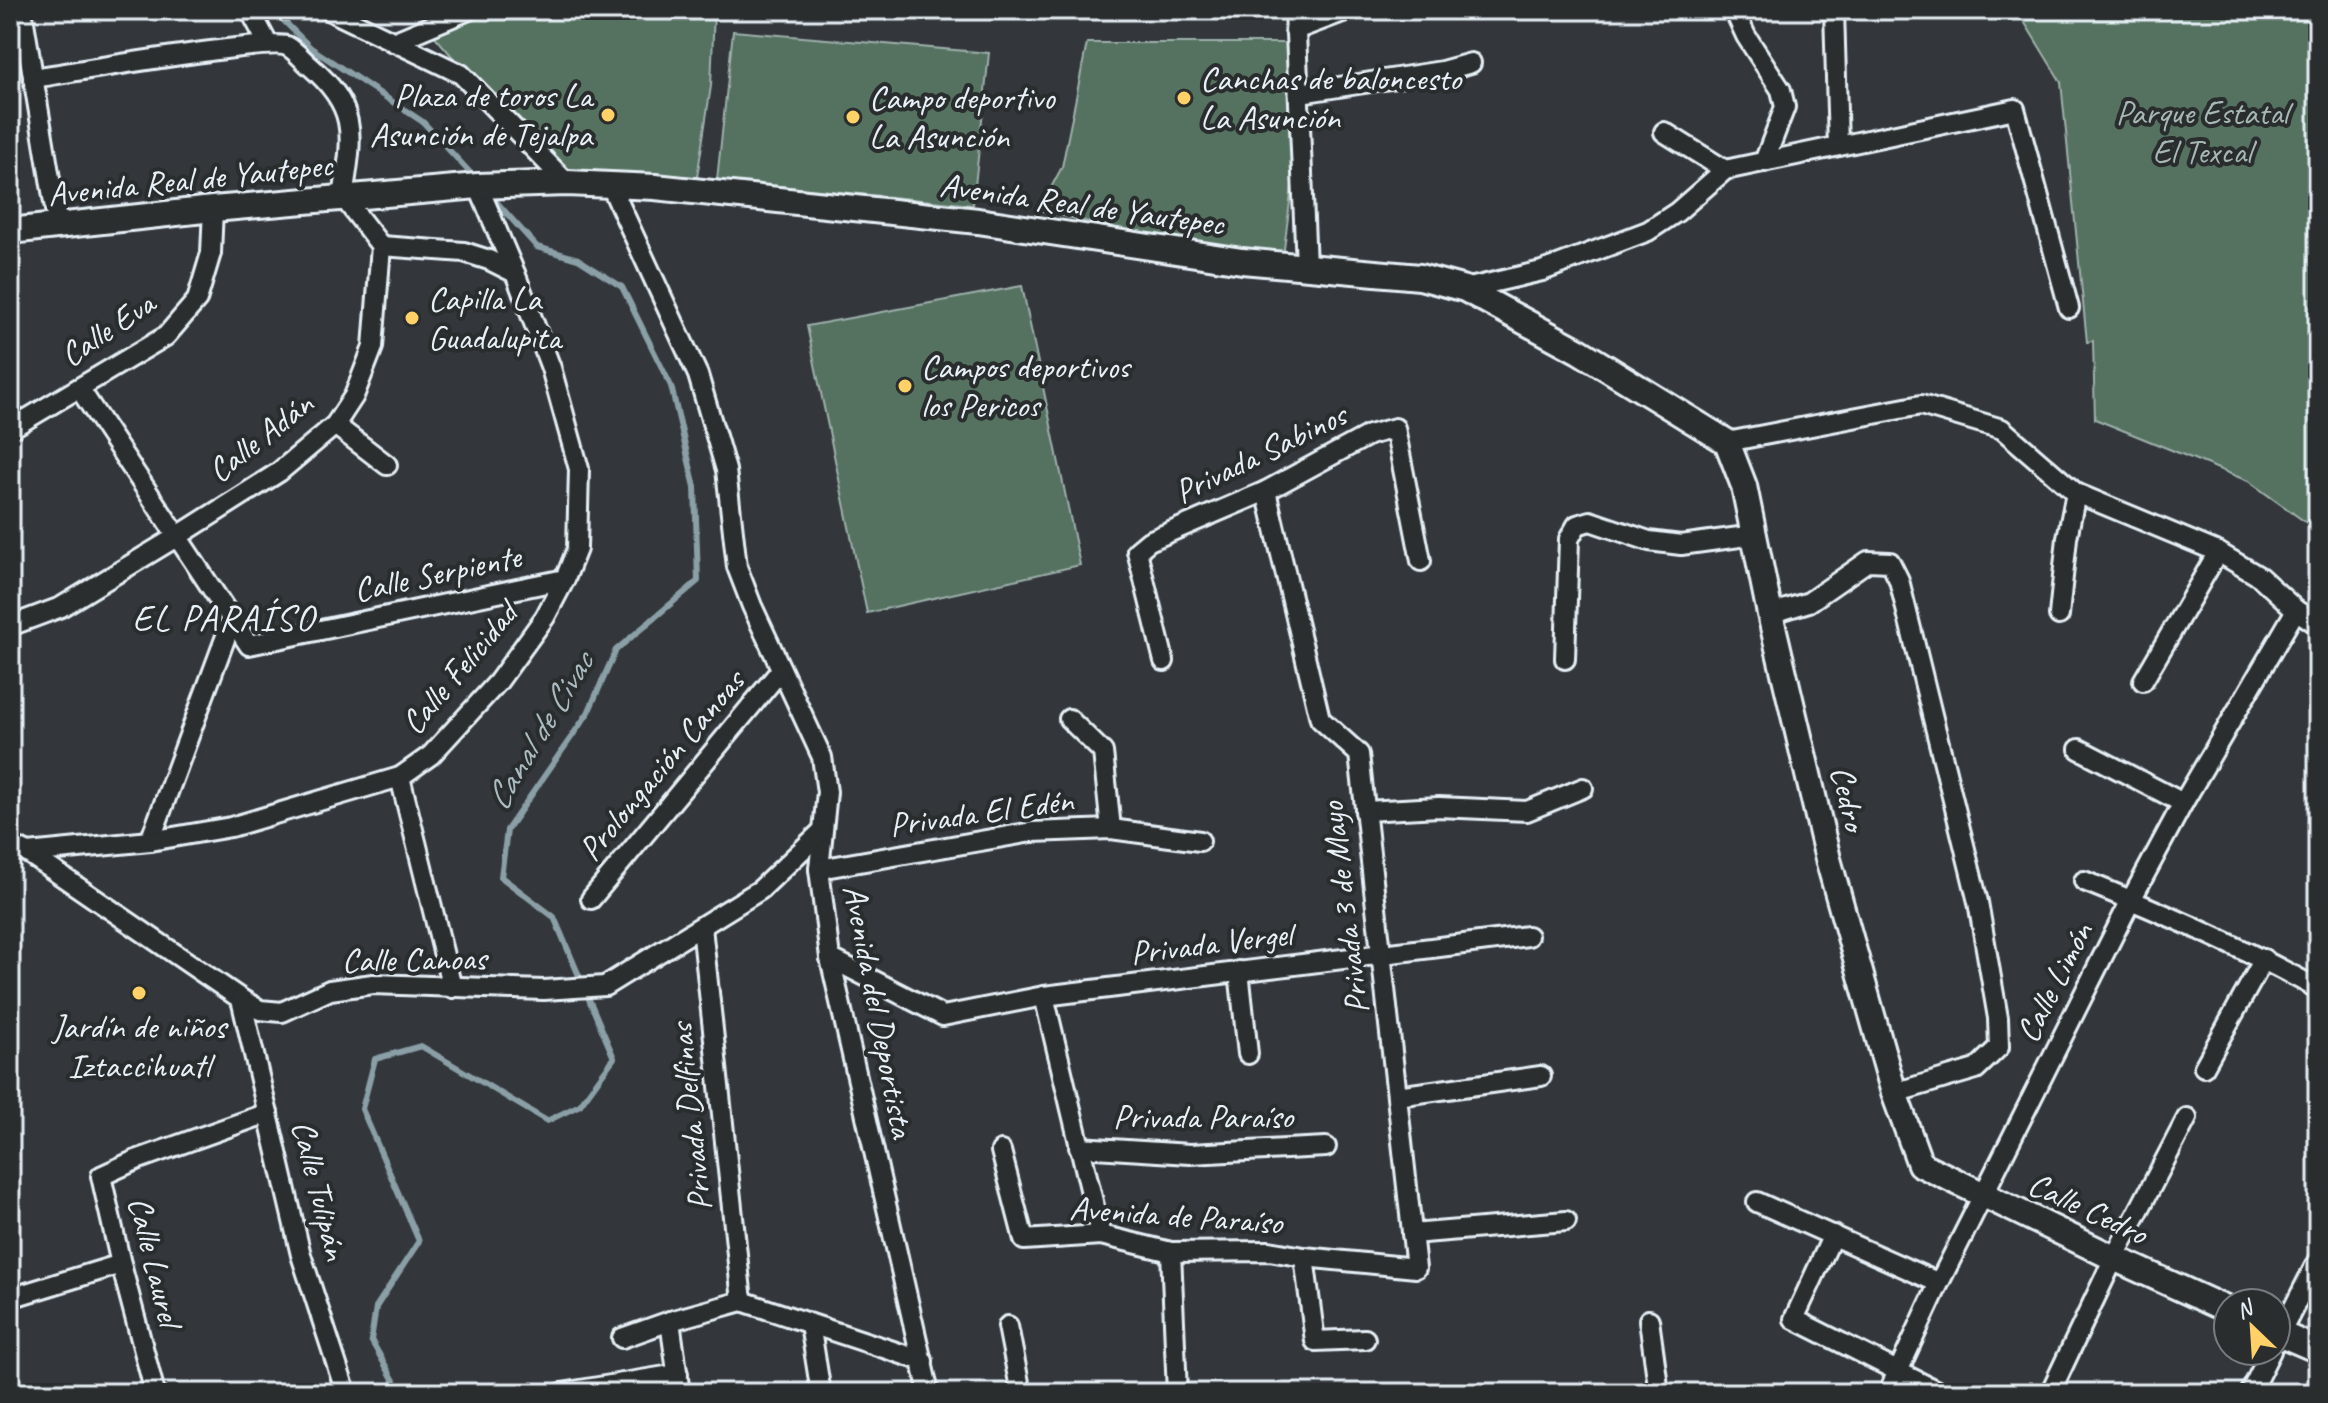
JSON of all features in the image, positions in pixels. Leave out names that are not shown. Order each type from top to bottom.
[{"type":"street","points":[[22,10],[58,227]]},
{"type":"street","points":[[250,10],[277,45],[329,82],[348,114],[350,150],[343,197],[381,246],[464,252],[515,273]]},
{"type":"street","points":[[328,10],[461,74],[556,183]]},
{"type":"street","points":[[393,42],[469,10]]},
{"type":"street","points":[[1295,10],[1306,266]]},
{"type":"street","points":[[1295,30],[1348,10]]},
{"type":"street","points":[[1734,10],[1746,36],[1781,90],[1785,107],[1764,162]]},
{"type":"street","points":[[1834,10],[1838,146]]},
{"type":"street","points":[[33,78],[277,45]]},
{"type":"street","points":[[1300,93],[1442,71],[1471,63]]},
{"type":"street","points":[[1465,289],[1542,271],[1648,231],[1677,212],[1725,170],[2015,109],[2069,308]]},
{"type":"street","points":[[1664,132],[1725,170]]},
{"type":"street","name":"Avenida Real de Yautepec","points":[[10,231],[343,197],[556,183],[655,187],[978,221],[1242,261],[1420,277],[1465,289],[1579,351],[1727,442]]},
{"type":"street","name":"Avenida del Deportista","points":[[610,184],[698,375],[726,470],[737,567],[822,757],[827,792],[819,869],[830,958],[929,1393]]},
{"type":"street","name":"Calle Felicidad","points":[[28,853],[150,841],[231,827],[400,777],[431,755],[498,682],[545,617],[577,549],[579,469],[551,368],[480,186]]},
{"type":"street","name":"Calle Eva","points":[[10,429],[166,336],[197,300],[211,253],[213,209]]},
{"type":"street","name":"Calle Adán","points":[[10,626],[61,607],[178,536],[279,472],[335,425],[354,396],[373,347],[381,246]]},
{"type":"street","name":"Calle Serpiente","points":[[79,388],[249,645],[565,579]]},
{"type":"street","points":[[1727,442],[1921,405],[2002,429],[2076,493],[2218,552],[2260,577],[2296,610],[2318,625]]},
{"type":"street","points":[[335,425],[387,465]]},
{"type":"street","name":"Privada Sabinos","points":[[1164,661],[1137,551],[1149,541],[1266,491],[1369,435],[1395,428],[1421,561]]},
{"type":"street","name":"Cedro","points":[[1727,442],[1744,486],[1770,614],[1828,859],[1894,1093],[1920,1164]]},
{"type":"street","name":"Privada 3 de Mayo","points":[[1266,491],[1320,719],[1359,754],[1416,1268]]},
{"type":"street","points":[[2059,615],[2067,538],[2076,493]]},
{"type":"street","points":[[1565,659],[1569,539],[1577,525],[1590,521],[1649,541],[1681,545],[1754,535]]},
{"type":"street","points":[[2143,681],[2218,552]]},
{"type":"street","points":[[1770,614],[1809,602],[1868,561],[1890,562],[1899,580],[1978,902],[1998,1018],[1999,1047],[1976,1069],[1894,1093]]},
{"type":"street","name":"Calle Limón","points":[[1888,1393],[1939,1283],[2131,900],[2183,803],[2296,610]]},
{"type":"street","points":[[150,841],[232,620]]},
{"type":"street","name":"Prolongación Canoas","points":[[591,899],[781,670]]},
{"type":"street","points":[[1069,719],[1103,752],[1111,829]]},
{"type":"street","points":[[2079,749],[2183,803]]},
{"type":"street","points":[[400,777],[452,988]]},
{"type":"street","points":[[1365,811],[1439,807],[1527,811],[1583,788]]},
{"type":"street","name":"Privada El Edén","points":[[819,869],[1032,832],[1111,829],[1200,841]]},
{"type":"street","name":"Calle Canoas","points":[[10,844],[28,853],[241,999],[260,1010],[282,1012],[330,990],[373,984],[544,990],[605,986],[760,890],[822,831]]},
{"type":"street","points":[[2084,881],[2264,959],[2318,989]]},
{"type":"street","name":"Privada Delfinas","points":[[702,927],[742,1301]]},
{"type":"street","name":"Privada Vergel","points":[[830,958],[943,1016],[1044,996],[1528,936]]},
{"type":"street","points":[[2204,1067],[2264,959]]},
{"type":"street","points":[[1239,971],[1248,1054]]},
{"type":"street","points":[[1044,996],[1101,1235]]},
{"type":"street","name":"Calle Tulipán","points":[[241,999],[301,1255],[341,1392]]},
{"type":"street","points":[[1397,1096],[1541,1076]]},
{"type":"street","name":"Calle Laurel","points":[[155,1393],[101,1176],[136,1160],[268,1113]]},
{"type":"street","points":[[2050,1393],[2114,1258],[2187,1118]]},
{"type":"street","name":"Privada Paraíso","points":[[1079,1147],[1190,1154],[1326,1147]]},
{"type":"street","name":"Avenida de Paraíso","points":[[1001,1151],[1024,1240],[1101,1235],[1171,1252],[1269,1251],[1416,1268]]},
{"type":"street","name":"Calle Cedro","points":[[1920,1164],[2212,1303]]},
{"type":"street","points":[[1757,1202],[1939,1283]]},
{"type":"street","points":[[1412,1234],[1566,1221]]},
{"type":"street","points":[[1833,1235],[1794,1319],[1941,1393]]},
{"type":"street","points":[[1171,1252],[1177,1393]]},
{"type":"street","points":[[1304,1257],[1315,1341],[1365,1339]]},
{"type":"street","points":[[2292,1310],[2318,1260]]},
{"type":"street","points":[[10,1298],[121,1264]]},
{"type":"street","points":[[622,1338],[742,1301],[923,1361]]},
{"type":"street","points":[[1649,1320],[1659,1393]]},
{"type":"street","points":[[670,1321],[680,1393]]},
{"type":"street","points":[[810,1324],[821,1393]]},
{"type":"street","points":[[1008,1326],[1021,1393]]},
{"type":"street","points":[[2292,1344],[2318,1350]]},
{"type":"street","points":[[2250,1393],[2263,1367]]},
{"type":"street","points":[[562,1393],[678,1374]]},
{"type":"green space","name":"Plaza de toros La Asunción de Tejalpa","points":[[501,10],[714,10],[711,86],[696,184],[568,176],[432,33]]},
{"type":"green space","name":"Parque Estatal El Texcal","points":[[2017,10],[2318,10],[2318,531],[2248,481],[2095,419],[2093,341],[2087,342],[2061,82]]},
{"type":"green space","name":"Campo deportivo La Asunción","points":[[733,31],[989,53],[973,205],[717,180]]},
{"type":"green space","name":"Canchas de baloncesto La Asunción","points":[[1087,43],[1290,43],[1296,153],[1283,257],[1161,237],[1039,210],[1062,167]]},
{"type":"green space","points":[[1022,286],[1080,565],[867,613],[807,326]]},
{"type":"waterway","name":"Canal de Civac","points":[[273,10],[311,48],[423,122],[475,178]]},
{"type":"waterway","name":"Canal de Civac","points":[[401,1393],[371,1340],[376,1307],[419,1241],[362,1109],[375,1059],[421,1046],[547,1121],[580,1105],[614,1058],[554,917],[501,877],[507,830],[588,713],[616,650],[698,581],[695,487],[671,386],[622,287],[578,259],[537,247],[490,195]]},
{"type":"place","name":"Canchas de baloncesto La Asunción","points":[[1184,98]]},
{"type":"place","name":"Plaza de toros La Asunción de Tejalpa","points":[[608,115]]},
{"type":"place","name":"Campo deportivo La Asunción","points":[[853,117]]},
{"type":"place","name":"Capilla La Guadalupita","points":[[412,318]]},
{"type":"place","name":"Campos deportivos los Pericos","points":[[905,386]]},
{"type":"place","name":"Jardín de niños Iztaccihuatl","points":[[139,993]]},
{"type":"district","name":"EL PARAÍSO","points":[[224,618]]}]
